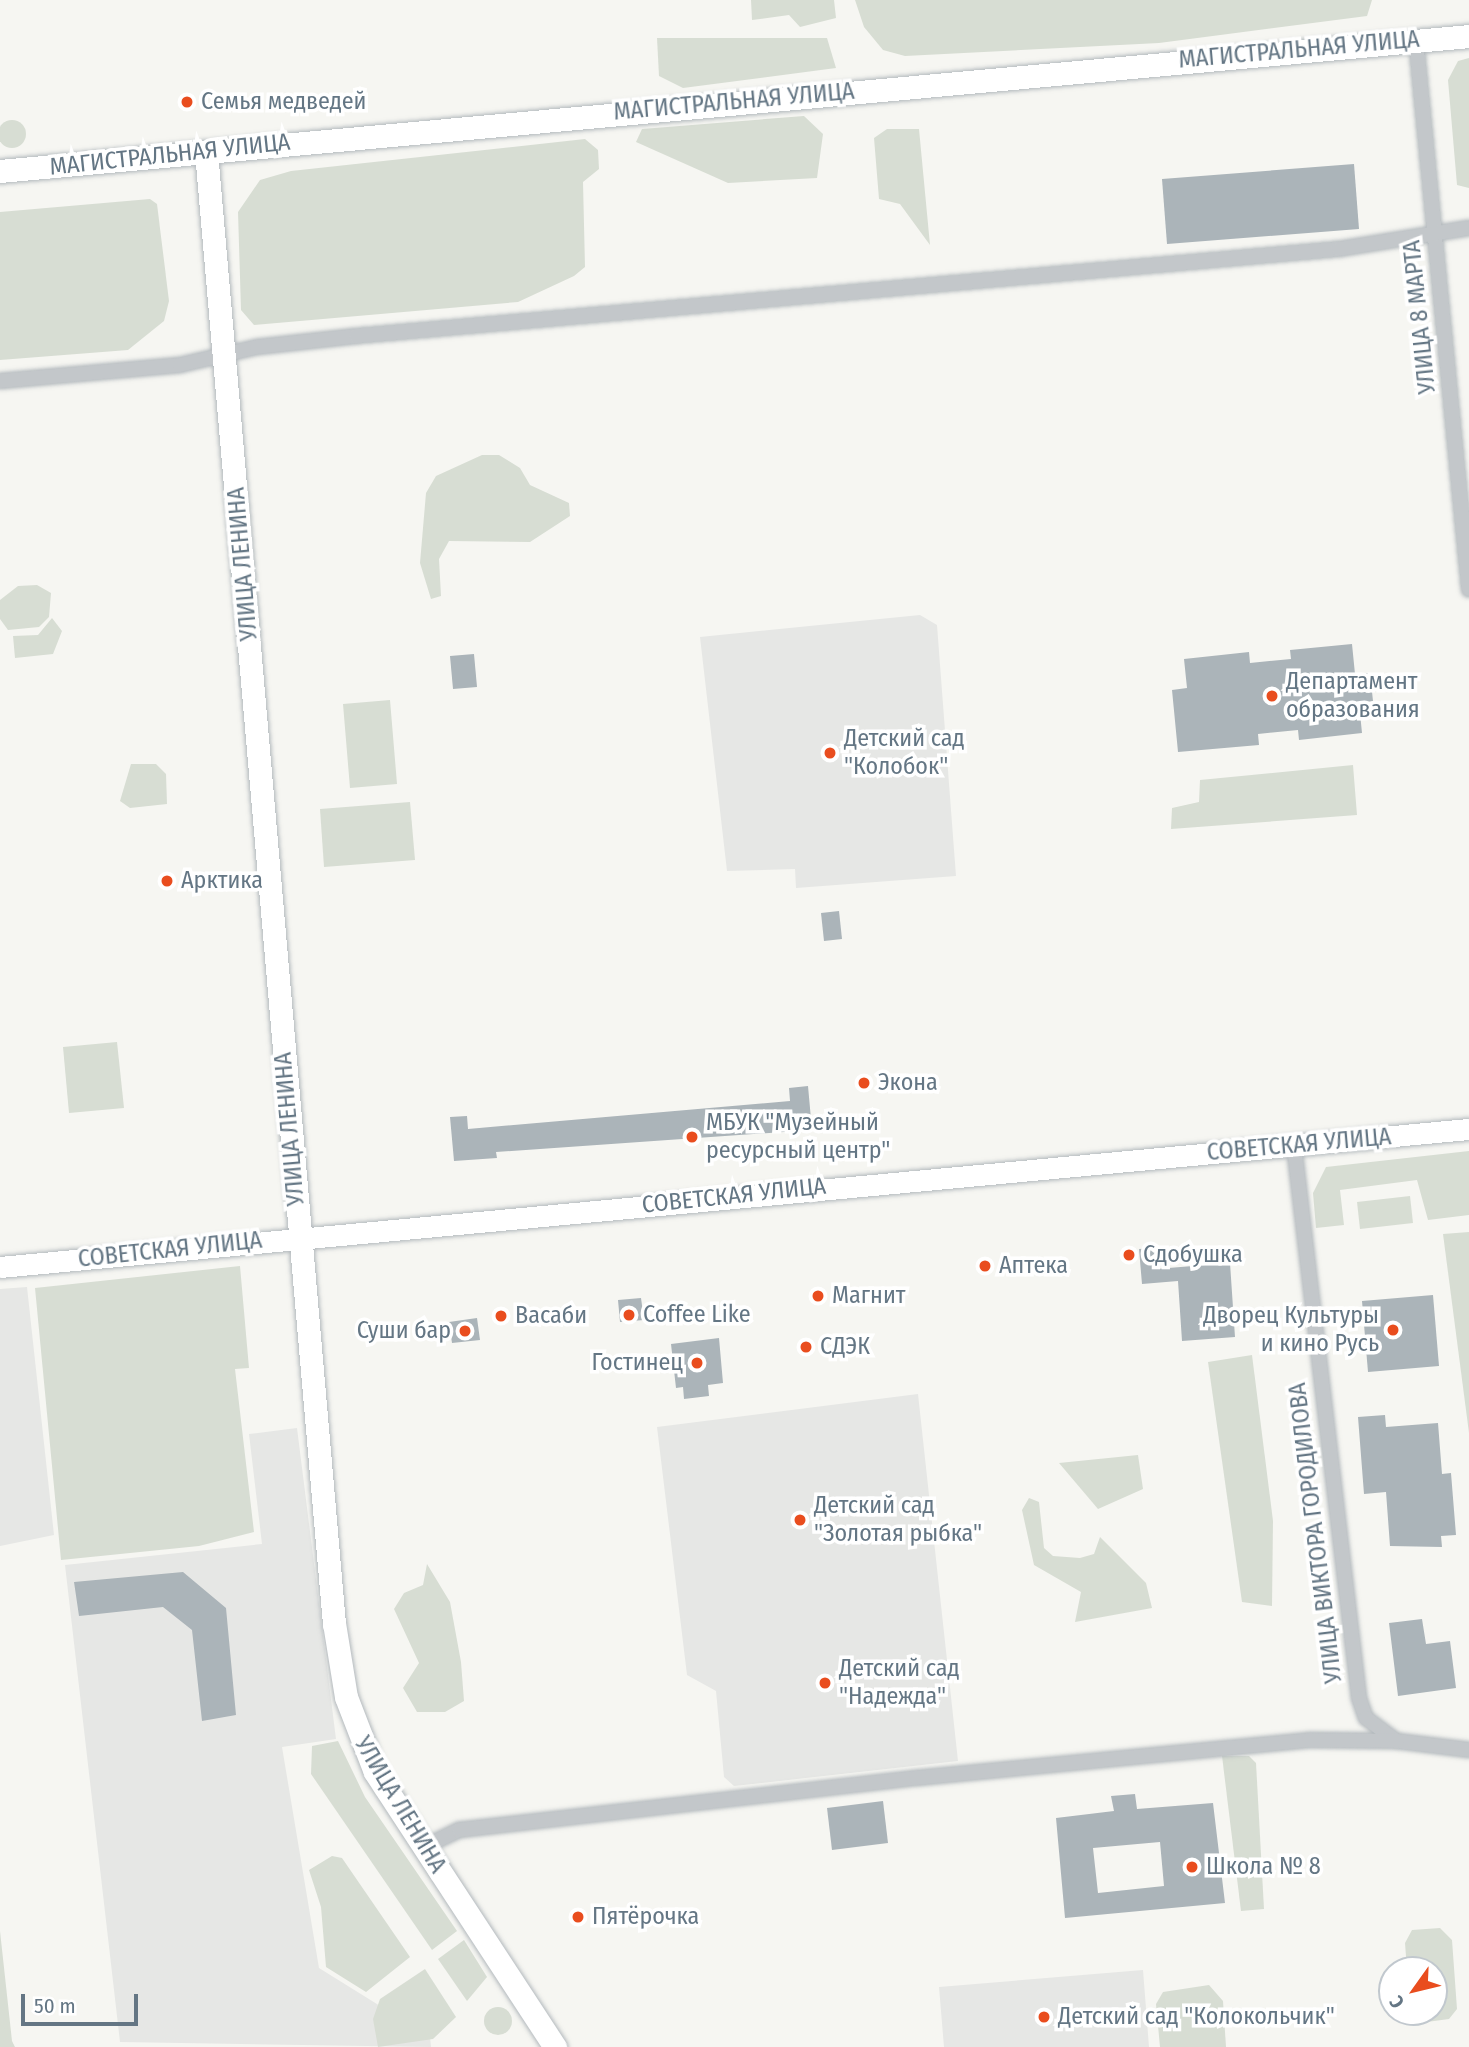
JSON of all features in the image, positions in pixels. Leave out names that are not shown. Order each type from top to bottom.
[{"type":"main road","name":"МАГИСТРАЛЬНАЯ УЛИЦА","points":[[0,171],[1469,36]]},
{"type":"main road","name":"УЛИЦА ЛЕНИНА","points":[[206,152],[299,1237],[346,1697],[362,1749],[555,2047]]},
{"type":"main road","name":"СОВЕТСКАЯ УЛИЦА","points":[[0,1267],[1469,1129]]},
{"type":"street","name":"УЛИЦА 8 МАРТА","points":[[1416,40],[1469,589]]},
{"type":"street","points":[[0,381],[370,335],[1339,248],[1469,228]]},
{"type":"street","name":"УЛИЦА ВИКТОРА ГОРОДИЛОВА","points":[[1294,1146],[1359,1698],[1366,1718],[1397,1741],[1469,1750]]},
{"type":"street","points":[[424,1847],[459,1830],[722,1800],[1275,1743],[1397,1741]]},
{"type":"shaded area","points":[[751,0],[834,0],[836,18],[800,27],[789,15],[752,20]]},
{"type":"shaded area","points":[[855,0],[1372,0],[1367,16],[1159,43],[905,56],[883,50],[864,27]]},
{"type":"shaded area","points":[[657,38],[827,38],[836,68],[683,88],[659,76]]},
{"type":"shaded area","points":[[1469,58],[1469,188],[1457,185],[1448,80],[1458,61]]},
{"type":"shaded area","points":[[804,116],[823,134],[817,178],[728,183],[636,142],[642,129]]},
{"type":"shaded area","points":[[12,120],[22,124],[26,134],[22,144],[12,148],[2,144],[-2,134],[2,124]]},
{"type":"shaded area","points":[[887,129],[919,129],[930,245],[900,204],[879,199],[874,138]]},
{"type":"shaded area","points":[[585,139],[598,150],[599,169],[583,182],[585,267],[574,276],[518,302],[254,325],[241,310],[238,212],[260,180],[291,171]]},
{"type":"shaded area","points":[[150,199],[157,204],[169,301],[164,321],[128,350],[0,360],[0,212]]},
{"type":"shaded area","points":[[482,455],[499,455],[520,468],[530,485],[569,503],[570,516],[530,542],[449,541],[439,559],[441,596],[431,599],[420,563],[426,493],[436,476]]},
{"type":"shaded area","points":[[37,585],[51,593],[49,617],[39,627],[8,630],[0,619],[0,600],[18,586]]},
{"type":"shaded area","name":"Детский сад \"Колобок\"","points":[[920,615],[937,625],[956,876],[796,888],[795,869],[727,871],[700,637]]},
{"type":"shaded area","points":[[52,618],[62,631],[53,654],[15,658],[13,636],[38,635]]},
{"type":"shaded area","points":[[390,700],[397,784],[350,788],[343,704]]},
{"type":"shaded area","points":[[131,764],[156,764],[166,774],[167,804],[130,808],[120,801]]},
{"type":"shaded area","points":[[1353,765],[1357,815],[1171,829],[1172,808],[1199,802],[1200,780]]},
{"type":"shaded area","points":[[410,802],[415,860],[324,867],[320,809]]},
{"type":"shaded area","points":[[117,1042],[124,1108],[69,1113],[63,1047]]},
{"type":"shaded area","points":[[1469,1151],[1469,1215],[1428,1220],[1417,1180],[1340,1190],[1344,1225],[1316,1228],[1313,1193],[1326,1167]]},
{"type":"shaded area","points":[[1410,1196],[1413,1223],[1360,1229],[1357,1202]]},
{"type":"shaded area","points":[[1469,1232],[1469,1433],[1443,1234]]},
{"type":"shaded area","points":[[240,1266],[249,1368],[235,1369],[254,1532],[199,1546],[61,1560],[35,1288]]},
{"type":"shaded area","points":[[27,1287],[54,1535],[0,1546],[0,1289]]},
{"type":"shaded area","points":[[1252,1355],[1273,1521],[1272,1606],[1242,1602],[1208,1362]]},
{"type":"shaded area","points":[[918,1394],[958,1761],[734,1786],[724,1777],[716,1691],[687,1675],[657,1427]]},
{"type":"shaded area","points":[[297,1428],[336,1739],[282,1747],[319,1968],[430,2037],[431,2047],[120,2042],[65,1565],[262,1544],[249,1434]]},
{"type":"shaded area","points":[[1138,1455],[1143,1489],[1098,1509],[1059,1463]]},
{"type":"shaded area","points":[[1029,1498],[1039,1502],[1044,1548],[1053,1556],[1080,1558],[1094,1554],[1100,1537],[1146,1583],[1152,1608],[1075,1622],[1081,1592],[1034,1565],[1022,1510]]},
{"type":"shaded area","points":[[427,1564],[450,1602],[461,1662],[464,1701],[445,1712],[417,1712],[403,1688],[419,1663],[394,1609],[404,1593],[423,1585]]},
{"type":"shaded area","points":[[338,1741],[365,1797],[457,1931],[432,1950],[311,1774],[312,1746]]},
{"type":"shaded area","points":[[1222,1756],[1249,1756],[1256,1763],[1264,1909],[1241,1911]]},
{"type":"shaded area","points":[[332,1856],[342,1858],[410,1957],[366,1992],[326,1967],[321,1907],[309,1870]]},
{"type":"shaded area","points":[[1440,1928],[1452,1940],[1457,2009],[1449,2019],[1448,1956],[1406,1956],[1405,1943],[1412,1930]]},
{"type":"shaded area","points":[[0,1931],[12,2041],[15,2047],[0,2047]]},
{"type":"shaded area","points":[[464,1940],[487,1977],[467,2001],[438,1959]]},
{"type":"shaded area","points":[[425,1969],[456,2017],[433,2039],[378,2047],[373,2019],[380,1999]]},
{"type":"shaded area","name":"Детский сад \"Колокольчик\"","points":[[1143,1970],[1149,2047],[944,2047],[939,1987]]},
{"type":"shaded area","points":[[1209,1985],[1223,2001],[1226,2047],[1160,2047],[1156,2004],[1163,1992]]},
{"type":"shaded area","points":[[498,2007],[508,2011],[512,2021],[508,2031],[498,2035],[488,2031],[484,2021],[488,2011]]},
{"type":"building","points":[[1354,164],[1359,229],[1167,244],[1162,179]]},
{"type":"building","name":"Департамент образования","points":[[1352,644],[1355,674],[1370,673],[1373,701],[1359,703],[1362,733],[1299,740],[1298,730],[1258,734],[1259,745],[1178,752],[1172,690],[1187,688],[1184,659],[1249,652],[1250,663],[1291,659],[1290,650]]},
{"type":"building","points":[[474,654],[477,687],[453,689],[450,656]]},
{"type":"building","points":[[839,911],[842,939],[824,941],[821,913]]},
{"type":"building","points":[[808,1086],[812,1130],[496,1152],[497,1158],[454,1161],[450,1117],[467,1116],[468,1129],[790,1101],[789,1088]]},
{"type":"building","points":[[1154,1248],[1156,1269],[1230,1263],[1235,1337],[1182,1341],[1178,1281],[1142,1284],[1139,1249]]},
{"type":"building","points":[[1433,1295],[1439,1366],[1368,1372],[1362,1301]]},
{"type":"building","points":[[641,1298],[644,1320],[620,1322],[618,1300]]},
{"type":"building","name":"Суши бар","points":[[477,1318],[480,1340],[452,1343],[449,1322]]},
{"type":"building","name":"Гостинец","points":[[719,1338],[723,1383],[708,1385],[709,1396],[684,1399],[683,1387],[676,1388],[671,1344]]},
{"type":"building","points":[[1385,1415],[1386,1427],[1438,1423],[1442,1474],[1451,1473],[1456,1535],[1441,1536],[1442,1547],[1390,1546],[1386,1492],[1364,1494],[1358,1417]]},
{"type":"building","points":[[183,1572],[226,1608],[236,1715],[202,1721],[192,1630],[163,1607],[79,1616],[74,1582]]},
{"type":"building","points":[[1422,1619],[1426,1644],[1450,1641],[1456,1688],[1398,1696],[1389,1623]]},
{"type":"building","name":"Школа № 8","points":[[1135,1794],[1137,1809],[1213,1803],[1225,1903],[1065,1918],[1056,1818],[1114,1811],[1111,1796]],"holes":[[[1160,1842],[1164,1886],[1098,1893],[1093,1848]]]},
{"type":"building","points":[[883,1801],[888,1843],[832,1850],[827,1808]]},
{"type":"place","name":"Семья медведей","points":[[187,102]]},
{"type":"place","name":"Департамент образования","points":[[1272,696]]},
{"type":"place","name":"Детский сад \"Колобок\"","points":[[830,753]]},
{"type":"place","name":"Арктика","points":[[167,881]]},
{"type":"place","name":"Экона","points":[[864,1083]]},
{"type":"place","name":"МБУК \"Музейный ресурсный центр\"","points":[[692,1137]]},
{"type":"place","name":"Сдобушка","points":[[1129,1255]]},
{"type":"place","name":"Аптека","points":[[985,1266]]},
{"type":"place","name":"Магнит","points":[[818,1296]]},
{"type":"place","name":"Coffee Like","points":[[629,1315]]},
{"type":"place","name":"Васаби","points":[[501,1316]]},
{"type":"place","name":"Дворец Культуры и кино Русь","points":[[1393,1330]]},
{"type":"place","name":"Суши бар","points":[[465,1331]]},
{"type":"place","name":"СДЭК","points":[[806,1347]]},
{"type":"place","name":"Гостинец","points":[[697,1363]]},
{"type":"place","name":"Детский сад \"Золотая рыбка\"","points":[[800,1520]]},
{"type":"place","name":"Детский сад \"Надежда\"","points":[[825,1683]]},
{"type":"place","name":"Школа № 8","points":[[1192,1867]]},
{"type":"place","name":"Пятёрочка","points":[[578,1917]]},
{"type":"place","name":"Детский сад \"Колокольчик\"","points":[[1044,2017]]}]
